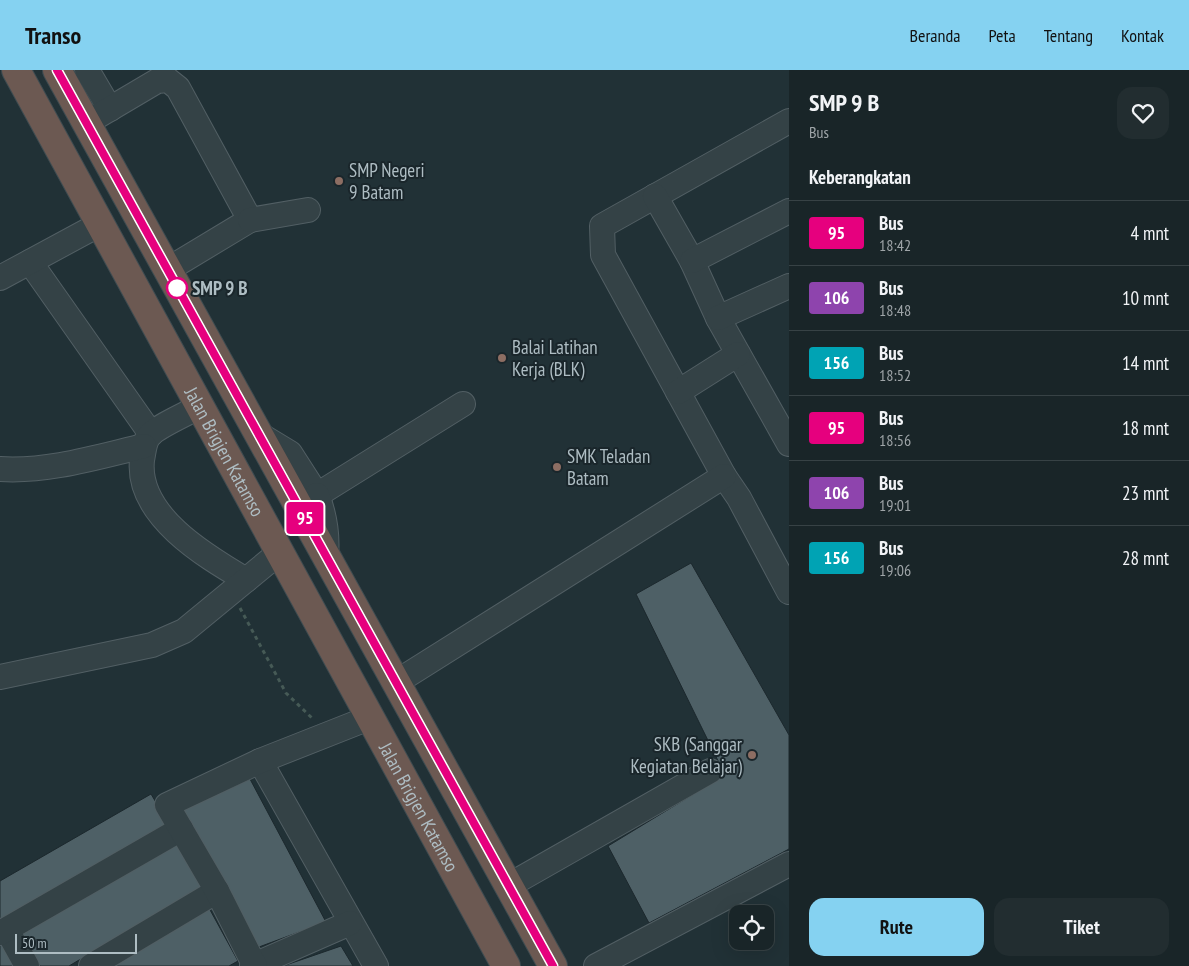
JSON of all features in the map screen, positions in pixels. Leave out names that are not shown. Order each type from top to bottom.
[{"type":"highway","name":"Jalan Brigjen Katamso","points":[[16,70],[506,966]]},
{"type":"highway","name":"Jalan Brigjen Katamso","points":[[57,70],[553,966]]},
{"type":"street","points":[[87,70],[110,109]]},
{"type":"street","points":[[86,123],[157,81],[168,80],[178,88],[250,220]]},
{"type":"street","points":[[789,121],[602,226],[603,255],[724,476],[739,498],[789,592]]},
{"type":"street","points":[[655,196],[692,260],[718,318],[789,444]]},
{"type":"street","points":[[167,270],[250,220],[308,210]]},
{"type":"street","points":[[692,260],[789,212]]},
{"type":"street","points":[[0,278],[100,224]]},
{"type":"street","points":[[30,262],[147,440],[141,473],[148,498],[162,517],[239,586]]},
{"type":"street","points":[[718,318],[786,294]]},
{"type":"street","points":[[678,392],[738,354]]},
{"type":"street","points":[[317,495],[463,404]]},
{"type":"street","points":[[0,469],[18,470],[58,466],[147,440],[200,406]]},
{"type":"street","points":[[257,433],[290,453],[317,495],[324,513],[328,534],[326,556]]},
{"type":"street","points":[[395,683],[724,476]]},
{"type":"street","points":[[0,677],[152,645],[184,631],[280,552]]},
{"type":"street","points":[[350,923],[254,966],[217,891],[168,809],[169,803],[260,761],[369,718]]},
{"type":"street","points":[[260,761],[376,966]]},
{"type":"street","points":[[508,886],[710,771]]},
{"type":"street","points":[[27,966],[3,932],[181,830]]},
{"type":"street","points":[[596,966],[789,864]]},
{"type":"street","points":[[91,966],[217,891]]},
{"type":"path","points":[[239,586],[286,693],[328,733]]},
{"type":"building","name":"SKB (Sanggar Kegiatan Belajar)","points":[[691,563],[789,735],[789,849],[649,923],[608,846],[725,775],[636,594]]},
{"type":"building","points":[[250,779],[326,922],[259,947],[183,810]]},
{"type":"building","points":[[151,794],[170,826],[0,924],[0,881]]},
{"type":"building","points":[[179,839],[205,885],[69,966],[40,966],[21,933]]},
{"type":"building","points":[[209,908],[238,961],[229,966],[106,966]]},
{"type":"building","points":[[0,942],[16,966],[0,966]]},
{"type":"building","points":[[341,946],[353,966],[283,966]]},
{"type":"bus line","name":"95","points":[[57,70],[553,966]]},
{"type":"place","name":"SMP Negeri 9 Batam","points":[[339,181]]},
{"type":"place","name":"SMP 9 B","points":[[177,288]]},
{"type":"place","name":"Balai Latihan Kerja (BLK)","points":[[502,358]]},
{"type":"place","name":"SMK Teladan Batam","points":[[557,467]]},
{"type":"place","name":"SKB (Sanggar Kegiatan Belajar)","points":[[752,755]]}]
